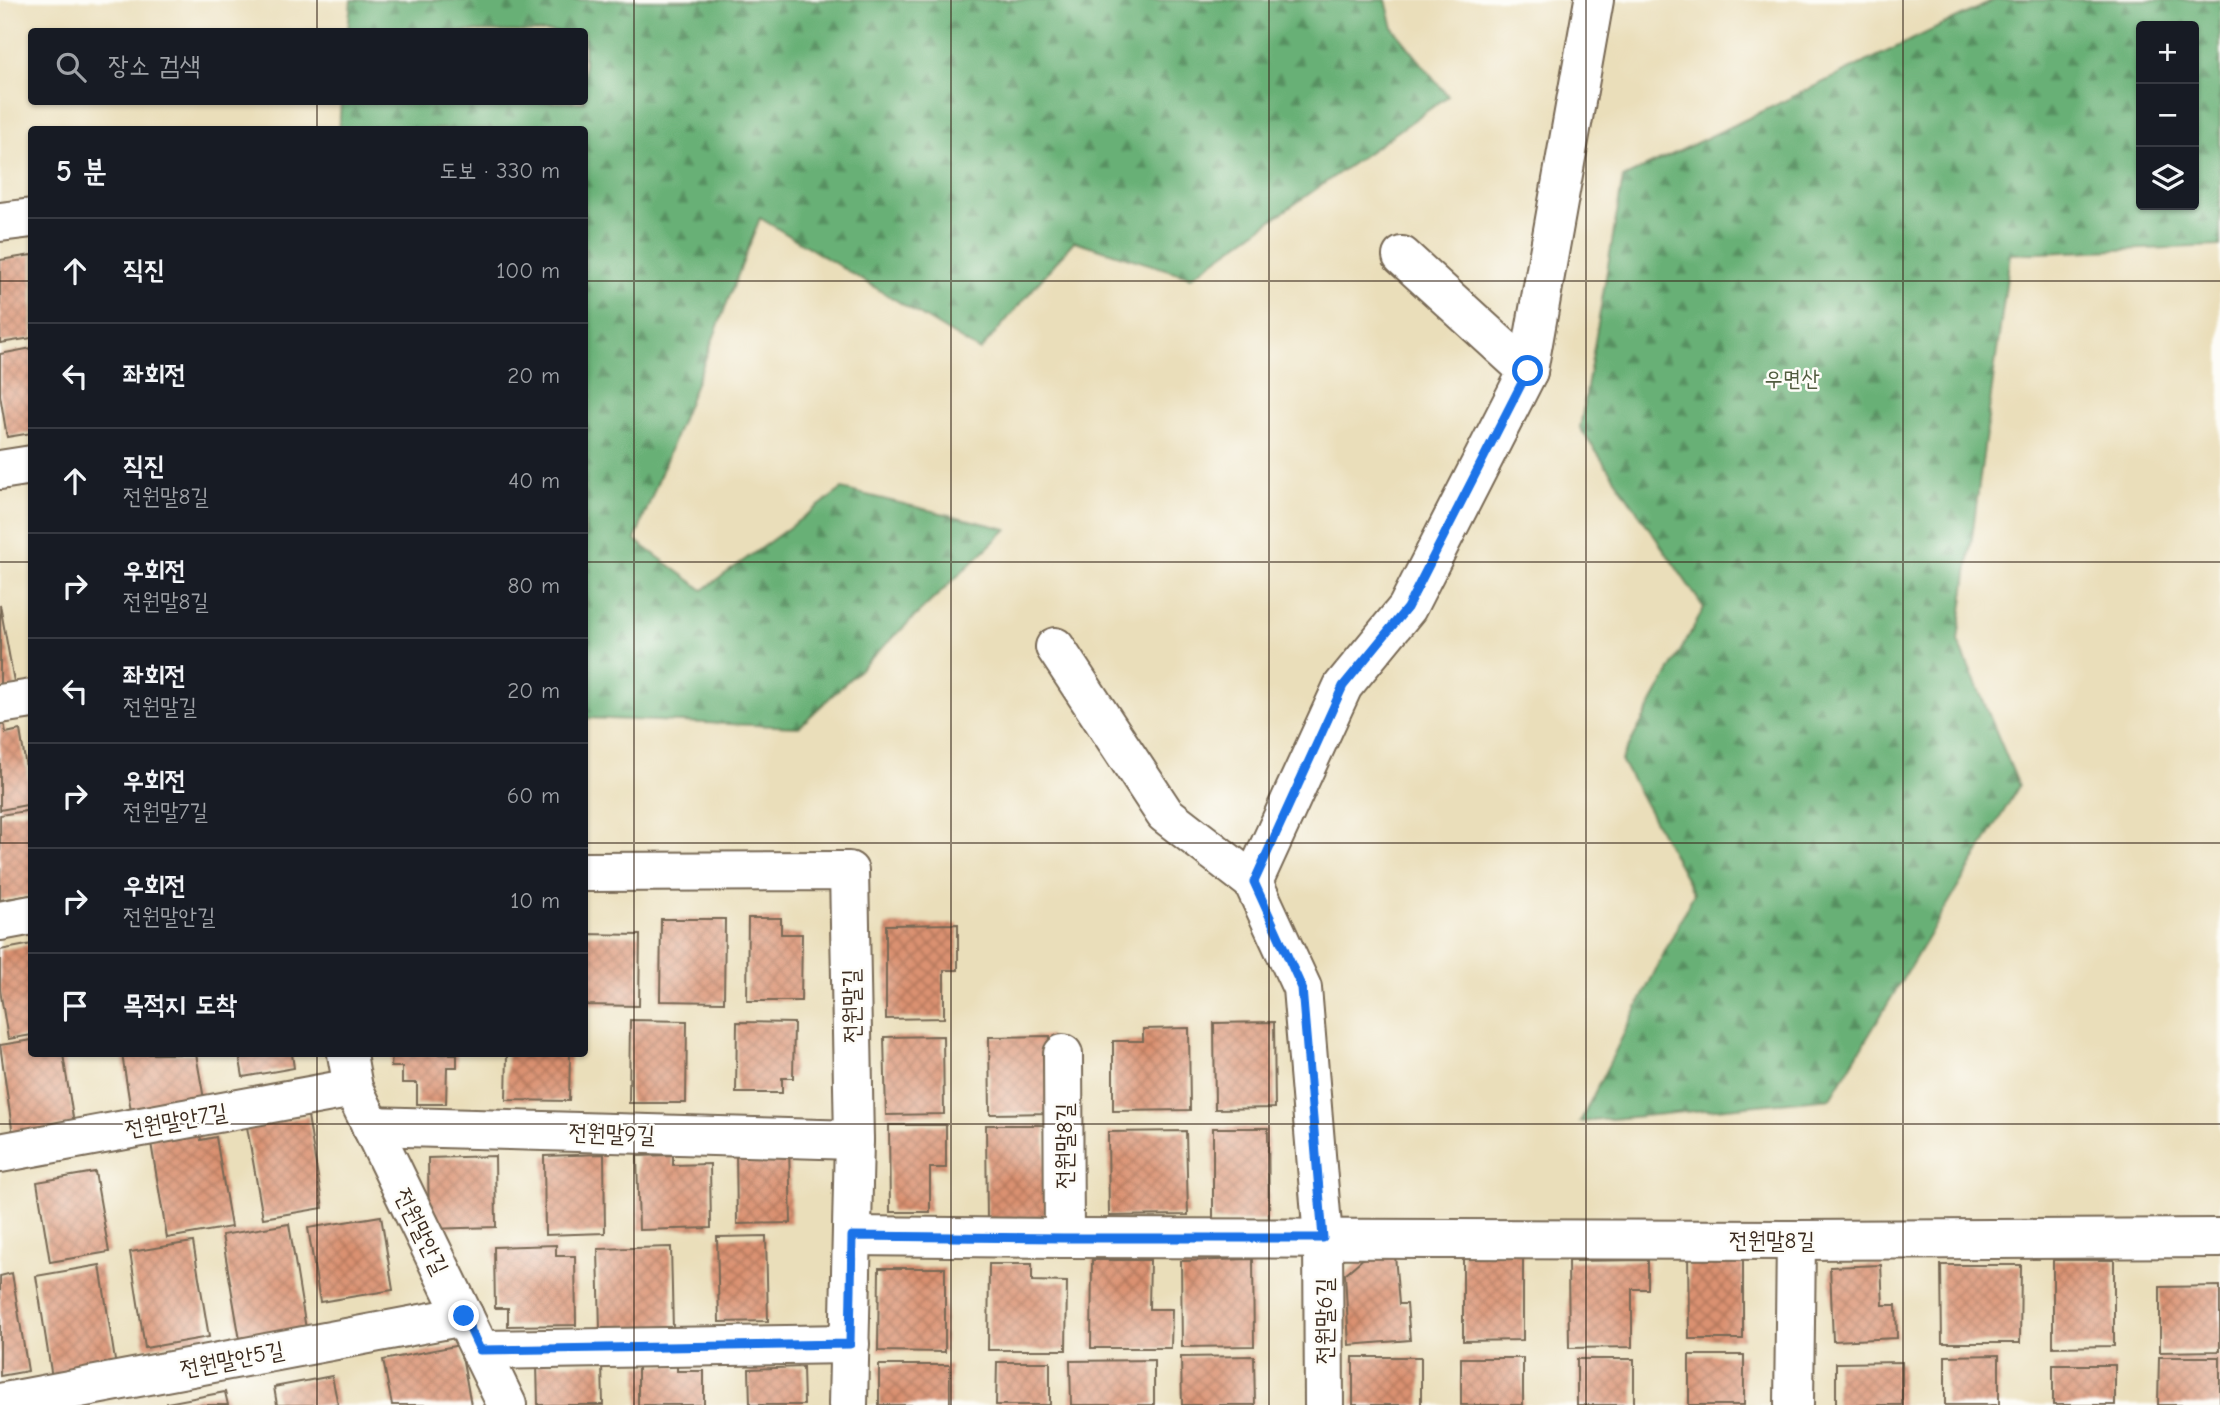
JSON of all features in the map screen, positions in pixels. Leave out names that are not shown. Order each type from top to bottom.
[{"type":"street","points":[[1254,882],[1343,686],[1407,608],[1528,371],[1594,0]]},
{"type":"street","points":[[0,222],[28,218]]},
{"type":"street","points":[[1402,256],[1528,371]]},
{"type":"street","points":[[0,470],[28,466]]},
{"type":"street","points":[[1055,647],[1165,814],[1254,882],[1302,988],[1323,1238]]},
{"type":"street","points":[[0,704],[28,700]]},
{"type":"street","name":"전원말길","points":[[588,872],[849,871],[854,1140],[848,1405]]},
{"type":"street","points":[[0,921],[28,916]]},
{"type":"street","name":"전원말8길","points":[[1063,1054],[1064,1238]]},
{"type":"street","name":"전원말안길","points":[[350,1071],[371,1126],[507,1405]]},
{"type":"street","name":"전원말안7길","points":[[0,1153],[350,1071]]},
{"type":"street","name":"전원말9길","points":[[371,1126],[854,1140]]},
{"type":"street","name":"전원말8길","points":[[852,1236],[1796,1240],[2220,1238]]},
{"type":"street","name":"전원말6길","points":[[1323,1238],[1324,1405]]},
{"type":"street","points":[[1794,1405],[1796,1240]]},
{"type":"street","name":"전원말안5길","points":[[0,1403],[464,1316]]},
{"type":"street","points":[[480,1350],[850,1344]]},
{"type":"green space","points":[[351,0],[1386,0],[1393,28],[1448,96],[1191,277],[1074,241],[980,351],[760,218],[635,540],[703,590],[842,489],[1007,529],[799,727],[588,718],[588,126],[339,126],[341,105],[588,105],[588,28],[348,28]]},
{"type":"green space","name":"우면산","points":[[1995,0],[2220,0],[2220,246],[2010,254],[1958,641],[2019,786],[1831,1098],[1580,1122],[1694,893],[1621,760],[1704,608],[1580,428],[1623,178]]},
{"type":"building","points":[[28,256],[28,339],[0,343],[0,260]]},
{"type":"building","points":[[28,349],[28,434],[7,437],[0,395],[0,354]]},
{"type":"building","points":[[0,605],[15,687],[0,690]]},
{"type":"building","points":[[4,723],[6,733],[20,730],[28,779],[28,805],[0,810],[0,724]]},
{"type":"building","points":[[28,811],[28,896],[0,900],[0,815]]},
{"type":"building","points":[[748,918],[781,918],[781,934],[802,934],[801,1001],[747,1001]]},
{"type":"building","points":[[661,919],[725,919],[724,1002],[660,1001]]},
{"type":"building","points":[[958,924],[958,970],[944,970],[944,1018],[886,1019],[886,925]]},
{"type":"building","points":[[588,934],[640,935],[639,1006],[588,1005]]},
{"type":"building","points":[[28,945],[28,1036],[8,1039],[0,990],[0,950]]},
{"type":"building","points":[[630,1020],[687,1021],[686,1103],[629,1103]]},
{"type":"building","points":[[737,1022],[794,1023],[793,1078],[782,1078],[782,1093],[736,1093]]},
{"type":"building","points":[[1274,1022],[1275,1108],[1215,1109],[1214,1023]]},
{"type":"building","points":[[1189,1028],[1190,1110],[1113,1111],[1113,1041],[1143,1041],[1143,1029]]},
{"type":"building","points":[[943,1036],[944,1114],[886,1115],[884,1037]]},
{"type":"building","points":[[1050,1036],[1050,1113],[990,1114],[989,1037]]},
{"type":"building","points":[[28,1041],[28,1057],[63,1057],[74,1124],[13,1135],[0,1045]]},
{"type":"building","points":[[122,1057],[197,1057],[204,1099],[131,1111]]},
{"type":"building","points":[[240,1057],[292,1057],[294,1068],[243,1077]]},
{"type":"building","points":[[392,1057],[457,1057],[457,1067],[447,1067],[446,1104],[417,1104],[417,1083],[402,1083],[402,1067],[391,1067]]},
{"type":"building","points":[[507,1057],[570,1057],[569,1101],[506,1100]]},
{"type":"building","points":[[308,1116],[323,1208],[263,1218],[247,1127]]},
{"type":"building","points":[[889,1125],[946,1125],[946,1168],[930,1168],[930,1212],[890,1212]]},
{"type":"building","points":[[986,1125],[1045,1125],[1046,1222],[987,1222]]},
{"type":"building","points":[[1213,1128],[1268,1128],[1269,1221],[1213,1221]]},
{"type":"building","points":[[199,1129],[201,1140],[216,1137],[231,1227],[167,1238],[150,1137]]},
{"type":"building","points":[[1186,1131],[1188,1215],[1109,1216],[1108,1132]]},
{"type":"building","points":[[789,1147],[791,1223],[737,1224],[736,1148]]},
{"type":"building","points":[[604,1154],[605,1233],[545,1235],[544,1156]]},
{"type":"building","points":[[673,1155],[673,1165],[710,1164],[711,1228],[639,1230],[637,1156]]},
{"type":"building","points":[[495,1156],[496,1227],[429,1229],[428,1158]]},
{"type":"building","points":[[95,1172],[109,1252],[50,1262],[37,1182]]},
{"type":"building","points":[[381,1216],[393,1290],[320,1302],[308,1228]]},
{"type":"building","points":[[289,1224],[306,1329],[240,1340],[222,1235]]},
{"type":"building","points":[[766,1236],[768,1321],[719,1322],[717,1237]]},
{"type":"building","points":[[193,1242],[209,1337],[145,1348],[130,1252]]},
{"type":"building","points":[[556,1245],[556,1256],[575,1256],[576,1325],[508,1326],[508,1308],[495,1308],[494,1247]]},
{"type":"building","points":[[671,1247],[673,1330],[600,1331],[598,1249]]},
{"type":"building","points":[[1523,1251],[1523,1340],[1463,1341],[1463,1252]]},
{"type":"building","points":[[1743,1251],[1743,1339],[1689,1339],[1688,1252]]},
{"type":"building","points":[[1395,1255],[1399,1304],[1407,1304],[1410,1340],[1349,1345],[1345,1274],[1365,1257]]},
{"type":"building","points":[[1253,1259],[1254,1346],[1182,1347],[1181,1261]]},
{"type":"building","points":[[1092,1260],[1150,1260],[1149,1309],[1172,1309],[1171,1348],[1091,1348]]},
{"type":"building","points":[[1648,1260],[1648,1289],[1632,1289],[1632,1347],[1569,1348],[1568,1261]]},
{"type":"building","points":[[2053,1260],[2114,1260],[2114,1346],[2053,1347]]},
{"type":"building","points":[[989,1264],[1032,1264],[1032,1281],[1067,1282],[1066,1350],[988,1350]]},
{"type":"building","points":[[100,1265],[116,1367],[52,1378],[36,1276]]},
{"type":"building","points":[[1881,1265],[1883,1305],[1896,1305],[1897,1338],[1833,1341],[1830,1267]]},
{"type":"building","points":[[1941,1265],[2021,1265],[2020,1343],[1942,1343]]},
{"type":"building","points":[[879,1268],[945,1268],[945,1352],[878,1351]]},
{"type":"building","points":[[12,1273],[28,1371],[0,1376],[0,1276]]},
{"type":"building","points":[[2220,1286],[2220,1351],[2160,1352],[2160,1287]]},
{"type":"building","points":[[460,1345],[471,1405],[392,1405],[383,1360]]},
{"type":"building","points":[[1689,1355],[1744,1355],[1744,1405],[1689,1405]]},
{"type":"building","points":[[1999,1355],[1999,1405],[1945,1405],[1945,1356]]},
{"type":"building","points":[[1254,1356],[1255,1405],[1182,1405],[1181,1357]]},
{"type":"building","points":[[1353,1357],[1421,1357],[1421,1405],[1353,1405]]},
{"type":"building","points":[[2159,1357],[2220,1357],[2220,1405],[2158,1405]]},
{"type":"building","points":[[1461,1358],[1523,1358],[1523,1405],[1461,1405]]},
{"type":"building","points":[[1577,1359],[1634,1359],[1634,1405],[1577,1405]]},
{"type":"building","points":[[1154,1360],[1154,1405],[1071,1405],[1070,1361]]},
{"type":"building","points":[[997,1362],[1050,1362],[1050,1405],[996,1405]]},
{"type":"building","points":[[1902,1362],[1902,1405],[1836,1405],[1836,1363]]},
{"type":"building","points":[[602,1363],[603,1405],[538,1405],[537,1364]]},
{"type":"building","points":[[677,1365],[677,1371],[704,1371],[704,1405],[638,1405],[638,1366]]},
{"type":"building","points":[[879,1365],[950,1365],[950,1405],[879,1405]]},
{"type":"building","points":[[2053,1365],[2115,1365],[2115,1405],[2053,1405]]},
{"type":"building","points":[[803,1367],[804,1405],[750,1405],[749,1369]]},
{"type":"building","points":[[332,1376],[338,1405],[277,1405],[274,1387]]},
{"type":"building","points":[[225,1392],[228,1405],[167,1405],[167,1403]]},
{"type":"route","points":[[464,1316],[480,1350],[850,1344],[852,1236],[1323,1238],[1302,988],[1254,882],[1343,686],[1407,608],[1528,371]]}]
